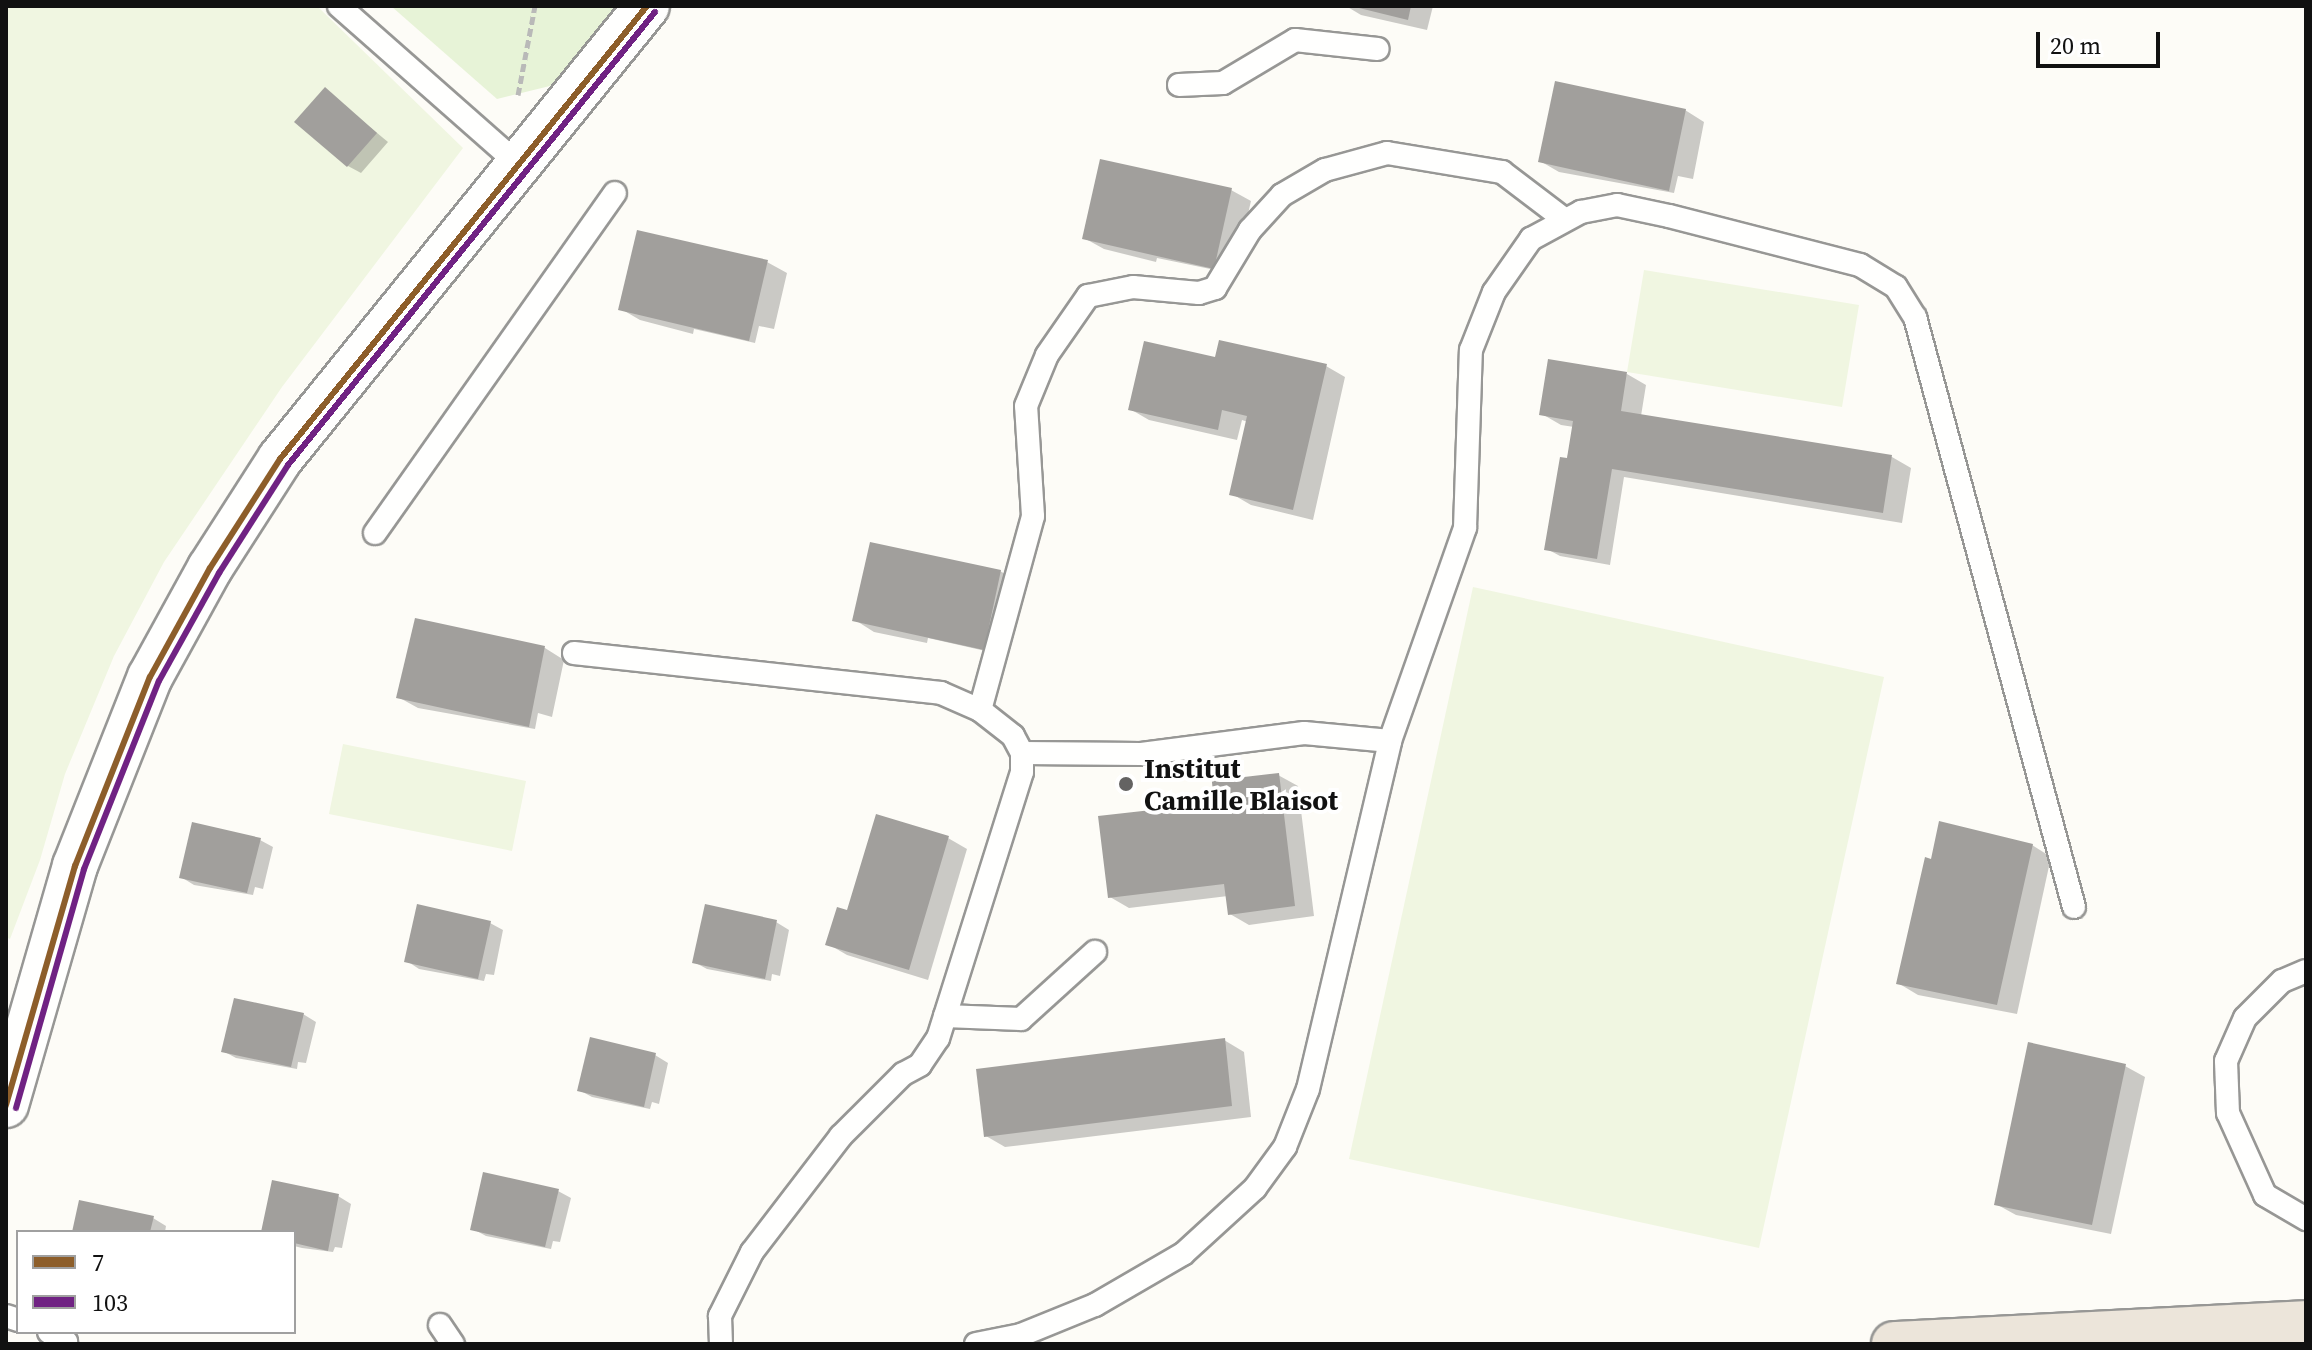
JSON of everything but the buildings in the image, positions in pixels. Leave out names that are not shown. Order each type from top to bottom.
[{"type":"highway","points":[[1894,1344],[2306,1323]]},
{"type":"street","points":[[6,1105],[75,866],[150,677],[210,568],[280,459],[647,6]]},
{"type":"lane","points":[[339,6],[517,163]]},
{"type":"lane","points":[[1179,85],[1223,83],[1295,40],[1378,49]]},
{"type":"lane","points":[[980,710],[1033,516],[1026,406],[1047,355],[1088,296],[1133,287],[1199,293],[1215,288],[1250,230],[1282,195],[1325,170],[1387,153],[1502,172],[1565,220]]},
{"type":"lane","points":[[375,533],[615,193]]},
{"type":"lane","points":[[976,1344],[1021,1335],[1095,1305],[1183,1254],[1255,1188],[1285,1147],[1308,1089],[1390,741],[1465,528],[1471,350],[1494,292],[1531,239],[1581,212],[1617,205],[1656,213],[1860,265],[1896,287],[1915,317],[2074,907]]},
{"type":"lane","points":[[574,653],[941,693],[980,710],[1013,736],[1022,753],[1022,772],[938,1038],[920,1065],[903,1074],[841,1136],[747,1259],[720,1316],[721,1344]]},
{"type":"lane","points":[[1022,753],[1141,754],[1304,733],[1390,741]]},
{"type":"lane","points":[[945,1016],[1021,1019],[1095,952]]},
{"type":"lane","points":[[2306,971],[2282,981],[2245,1018],[2226,1061],[2228,1113],[2265,1195],[2306,1219]]},
{"type":"lane","points":[[440,1325],[453,1344]]},
{"type":"path","points":[[518,96],[535,6]]},
{"type":"green space","points":[[6,6],[317,6],[463,148],[282,387],[164,562],[114,656],[65,774],[40,860],[10,939],[6,937]]},
{"type":"green space","points":[[391,6],[616,6],[554,85],[497,99]]},
{"type":"green space","points":[[1644,270],[1859,305],[1842,407],[1627,372]]},
{"type":"green space","points":[[1473,587],[1884,677],[1759,1248],[1349,1159]]},
{"type":"green space","points":[[343,744],[526,781],[512,851],[329,814]]},
{"type":"transit line","name":"7","points":[[6,1105],[75,866],[150,677],[210,568],[280,459],[647,6]]},
{"type":"transit line","name":"103","points":[[16,1108],[84,869],[159,681],[219,573],[288,465],[655,12]]},
{"type":"place","name":"Institut Camille Blaisot","points":[[1126,784]]}]
